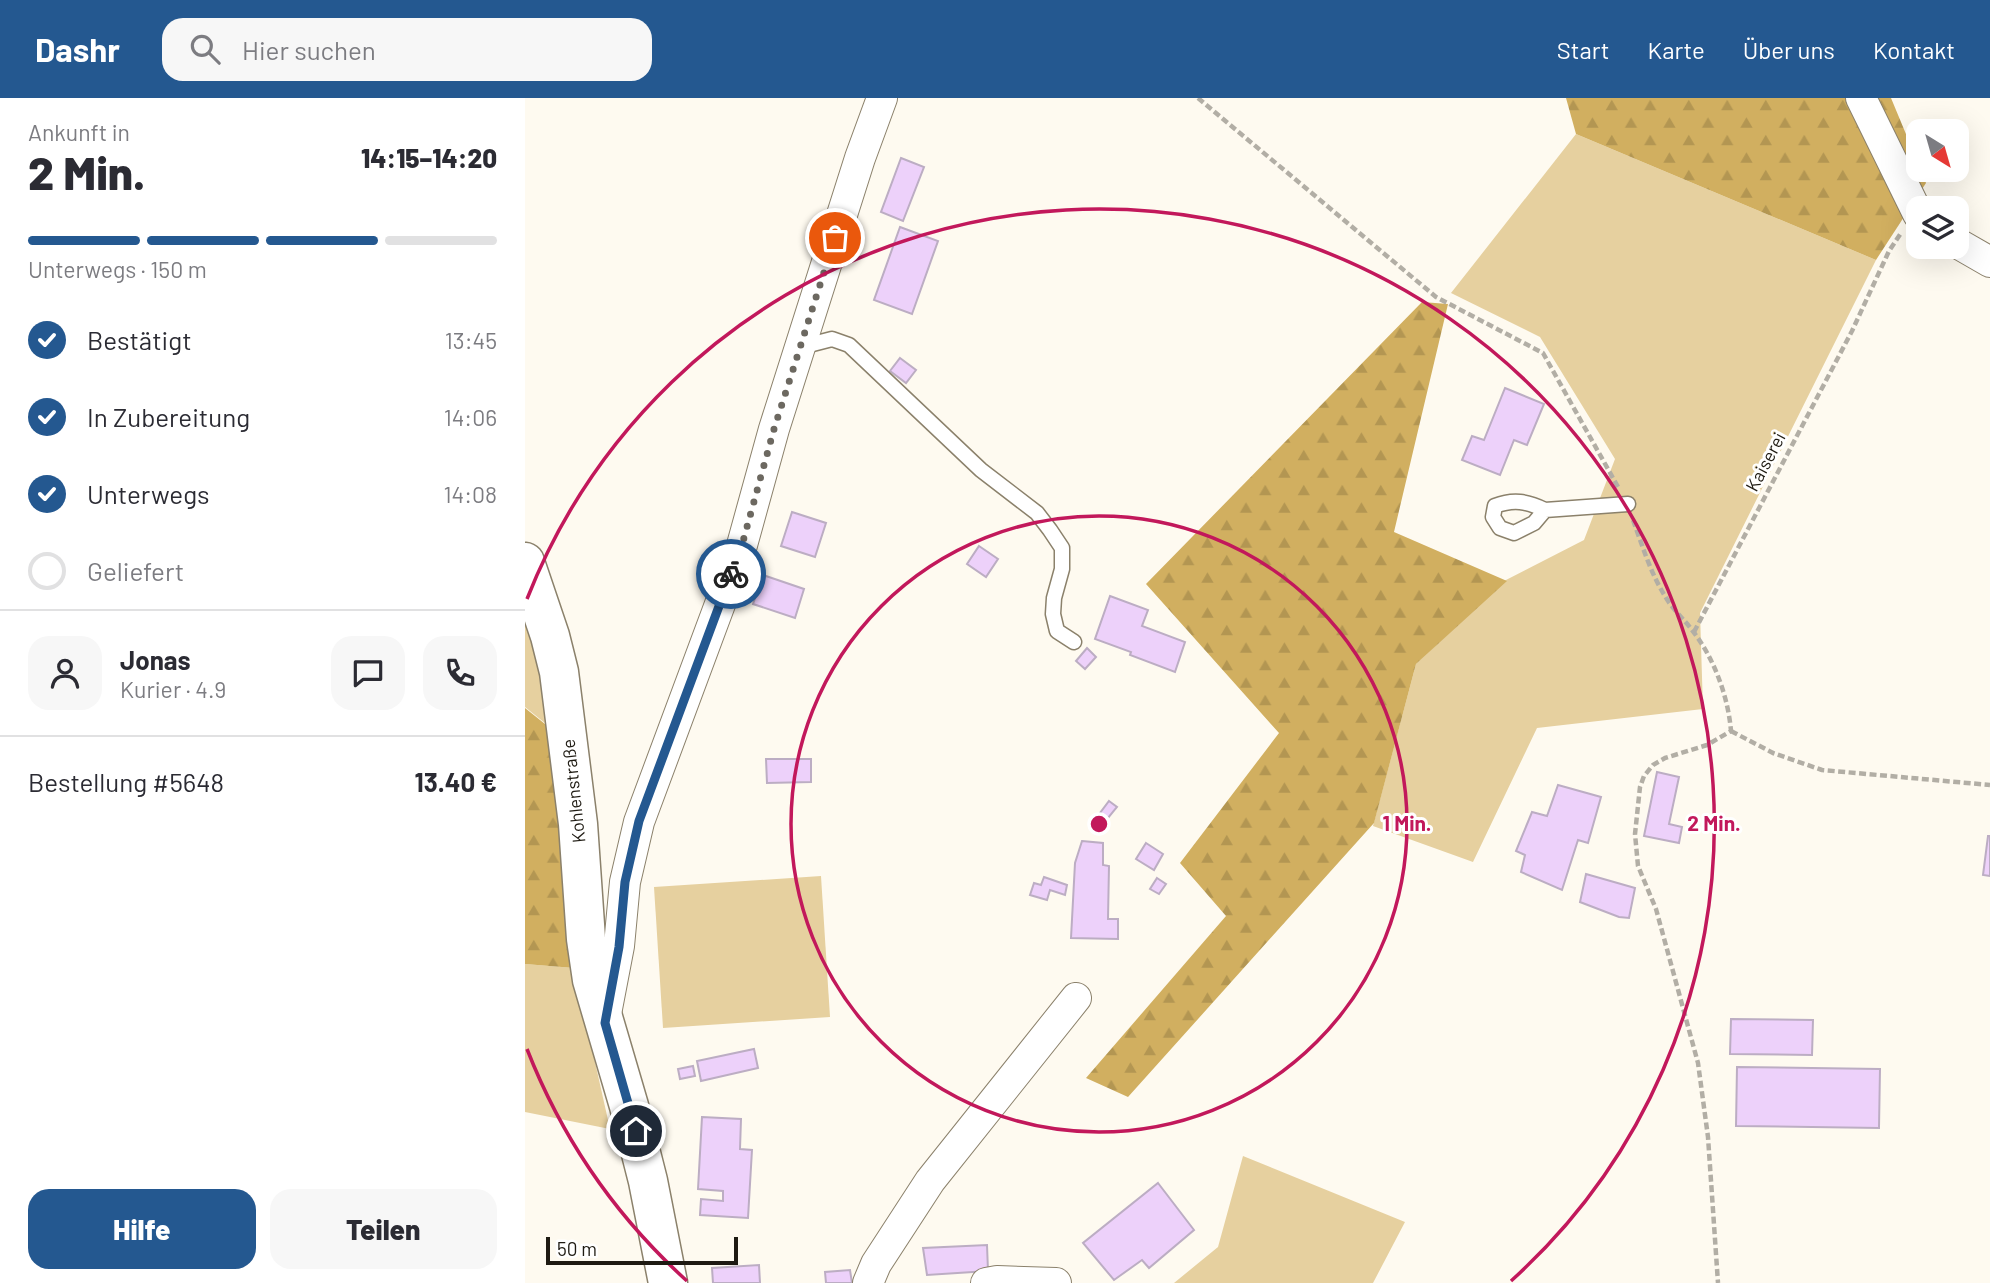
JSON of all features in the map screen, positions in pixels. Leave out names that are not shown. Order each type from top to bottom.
[{"type":"street","name":"Kohlenstraße","points":[[605,1023],[619,947],[625,882],[639,821],[742,545],[809,317],[882,98]]},
{"type":"street","points":[[1861,98],[1908,196]]},
{"type":"street","points":[[1969,250],[1990,262]]},
{"type":"street","name":"Kohlenstraße","points":[[525,562],[559,672],[578,824],[586,939],[592,980],[648,1181],[668,1283]]},
{"type":"street","points":[[868,1283],[876,1264],[930,1181],[1076,998]]},
{"type":"street","points":[[986,1283],[1056,1283]]},
{"type":"lane","points":[[800,348],[832,339],[849,345],[981,470],[1037,513],[1062,548],[1062,569],[1054,598],[1053,614],[1057,631],[1074,642]]},
{"type":"lane","points":[[1545,510],[1628,504]]},
{"type":"path","points":[[1198,98],[1436,297],[1543,352]]},
{"type":"path","name":"Kaiserei","points":[[1731,731],[1726,697],[1694,632],[1846,342],[1889,251],[1906,229]]},
{"type":"path","points":[[1718,1283],[1702,1088],[1657,909],[1638,866],[1635,834],[1640,787],[1644,776],[1653,765],[1665,758],[1707,745],[1731,731],[1773,753],[1822,770],[1990,785]]},
{"type":"shaded area","points":[[1576,134],[1876,260],[1700,613],[1703,709],[1537,728],[1473,862],[1373,826],[1416,664],[1504,581],[1584,540],[1615,459],[1540,337],[1451,293]]},
{"type":"shaded area","points":[[525,604],[556,732],[525,707]]},
{"type":"shaded area","points":[[821,876],[830,1017],[663,1028],[654,887]]},
{"type":"shaded area","points":[[525,964],[574,968],[610,1129],[525,1112]]},
{"type":"shaded area","points":[[1243,1156],[1405,1222],[1373,1283],[1174,1283],[1218,1247]]},
{"type":"green space","points":[[1566,98],[1891,98],[1906,134],[1906,182],[1926,183],[1918,196],[1906,196],[1906,214],[1876,260],[1576,134]]},
{"type":"green space","points":[[1422,302],[1448,304],[1394,532],[1507,581],[1416,664],[1374,823],[1128,1097],[1086,1078],[1226,916],[1180,863],[1279,733],[1146,584]]},
{"type":"green space","points":[[525,708],[555,732],[574,968],[525,964]]},
{"type":"building","points":[[901,158],[924,167],[903,221],[881,212]]},
{"type":"building","points":[[900,227],[938,241],[912,314],[874,300]]},
{"type":"building","points":[[900,358],[916,370],[906,383],[890,371]]},
{"type":"building","points":[[1505,388],[1544,404],[1527,445],[1514,440],[1500,475],[1462,460],[1472,436],[1484,440]]},
{"type":"building","points":[[792,512],[826,523],[815,557],[781,546]]},
{"type":"building","points":[[979,546],[998,559],[986,577],[967,564]]},
{"type":"building","points":[[763,575],[804,589],[795,618],[753,604]]},
{"type":"building","points":[[1110,596],[1148,610],[1142,626],[1185,642],[1175,672],[1095,639]]},
{"type":"building","points":[[1087,648],[1096,657],[1085,669],[1076,661]]},
{"type":"building","points":[[766,759],[811,759],[811,782],[767,783]]},
{"type":"building","points":[[1657,772],[1679,777],[1669,824],[1682,827],[1679,843],[1644,836]]},
{"type":"building","points":[[1558,785],[1601,797],[1588,843],[1578,840],[1562,890],[1521,872],[1525,855],[1516,851],[1532,812],[1547,816]]},
{"type":"building","points":[[1109,801],[1117,807],[1108,818],[1100,813]]},
{"type":"building","points":[[1990,836],[1990,876],[1983,875]]},
{"type":"building","points":[[1082,841],[1103,843],[1103,865],[1109,866],[1108,919],[1118,919],[1118,939],[1071,938],[1075,863]]},
{"type":"building","points":[[1146,843],[1163,854],[1154,870],[1136,859]]},
{"type":"building","points":[[1586,874],[1635,888],[1629,918],[1619,917],[1580,902]]},
{"type":"building","points":[[1044,877],[1067,885],[1065,895],[1050,890],[1047,900],[1030,895],[1034,883],[1041,885]]},
{"type":"building","points":[[1157,878],[1166,884],[1159,894],[1150,889]]},
{"type":"building","points":[[1731,1019],[1813,1020],[1812,1055],[1730,1054]]},
{"type":"building","points":[[754,1049],[758,1068],[701,1081],[697,1061]]},
{"type":"building","points":[[693,1066],[695,1076],[680,1079],[678,1069]]},
{"type":"building","points":[[1737,1067],[1880,1069],[1879,1128],[1736,1126]]},
{"type":"building","points":[[702,1117],[741,1119],[740,1149],[752,1150],[748,1218],[700,1215],[701,1199],[723,1201],[723,1191],[698,1189]]},
{"type":"building","points":[[1158,1183],[1194,1230],[1149,1268],[1142,1260],[1114,1280],[1083,1243]]},
{"type":"building","points":[[987,1245],[988,1271],[927,1275],[923,1248]]},
{"type":"building","points":[[759,1265],[760,1283],[713,1283],[712,1268]]},
{"type":"building","points":[[850,1270],[852,1283],[826,1283],[825,1272]]},
{"type":"way so far","points":[[731,574],[835,238]]},
{"type":"route","points":[[636,1131],[605,1023],[619,947],[625,882],[639,821],[731,574]]}]
